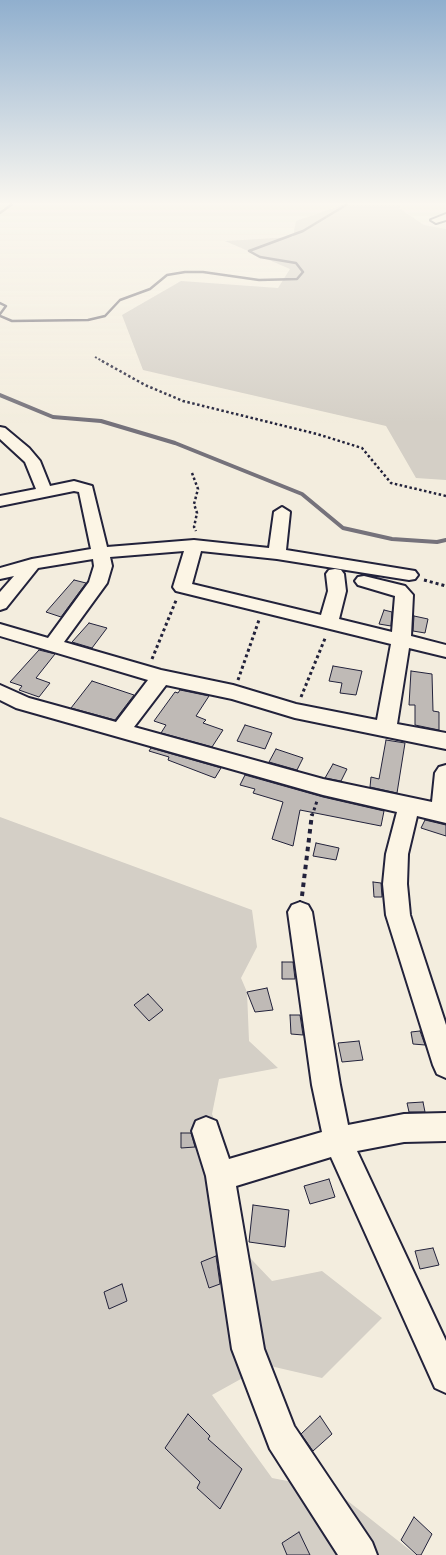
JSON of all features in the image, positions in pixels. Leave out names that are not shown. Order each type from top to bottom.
[{"type":"street","points":[[0,432],[24,451],[32,461],[44,490]]},
{"type":"street","points":[[0,501],[44,490],[74,486],[86,489],[103,566],[98,583],[55,641],[53,647]]},
{"type":"street","points":[[277,554],[282,512]]},
{"type":"street","points":[[194,545],[182,586],[328,624],[446,650]]},
{"type":"street","points":[[0,574],[32,564],[101,553],[194,545],[277,554],[332,568],[399,590],[404,595],[401,641],[386,729]]},
{"type":"street","points":[[0,604],[32,564]]},
{"type":"street","points":[[332,568],[409,576]]},
{"type":"street","points":[[328,624],[337,592],[332,568]]},
{"type":"street","points":[[0,630],[156,676],[233,692],[295,711],[446,742]]},
{"type":"street","points":[[121,730],[156,676]]},
{"type":"street","points":[[0,692],[23,703],[323,787],[410,804],[445,814],[442,797],[446,773]]},
{"type":"street","points":[[410,804],[402,827],[397,854],[395,884],[398,916],[446,1065]]},
{"type":"street","points":[[300,912],[326,1086],[338,1141],[446,1376]]},
{"type":"street","points":[[220,1176],[338,1141],[404,1128],[446,1127]]},
{"type":"street","points":[[206,1131],[220,1176],[248,1349],[282,1437],[359,1555]]},
{"type":"path","points":[[95,357],[145,385],[183,401],[362,448],[391,483],[446,496]]},
{"type":"path","points":[[192,473],[198,489],[194,504],[197,513],[194,527],[199,536],[194,545]]},
{"type":"path","points":[[409,576],[446,586]]},
{"type":"path","points":[[156,676],[151,663],[182,586]]},
{"type":"path","points":[[233,692],[264,607]]},
{"type":"path","points":[[295,711],[325,640],[328,624]]},
{"type":"path","points":[[300,912],[312,813],[323,787]]},
{"type":"shaded area","points":[[285,278],[446,278],[446,480],[416,478],[386,426],[143,370],[122,315],[181,281],[278,288]]},
{"type":"shaded area","points":[[0,817],[252,910],[257,947],[241,978],[247,992],[249,1041],[278,1068],[219,1079],[212,1114],[229,1156],[213,1190],[216,1222],[272,1281],[322,1271],[382,1318],[322,1378],[266,1365],[212,1395],[272,1478],[334,1490],[416,1555],[0,1555]]},
{"type":"building","points":[[74,580],[86,583],[61,617],[46,612]]},
{"type":"building","points":[[384,610],[392,612],[391,626],[379,624]]},
{"type":"building","points":[[414,616],[428,619],[425,633],[413,631]]},
{"type":"building","points":[[89,623],[107,628],[92,648],[72,642]]},
{"type":"building","points":[[39,650],[55,654],[36,678],[50,683],[39,697],[19,690],[22,686],[10,682]]},
{"type":"building","points":[[333,666],[362,671],[356,695],[340,693],[342,683],[329,681]]},
{"type":"building","points":[[411,671],[432,674],[433,711],[439,712],[439,730],[415,725],[415,705],[409,705]]},
{"type":"building","points":[[92,681],[134,695],[115,720],[71,708]]},
{"type":"building","points":[[180,690],[209,696],[196,716],[206,720],[203,723],[223,730],[212,747],[161,733],[166,725],[154,721],[175,692],[178,693]]},
{"type":"building","points":[[245,725],[272,733],[265,749],[237,741]]},
{"type":"building","points":[[386,740],[405,743],[397,793],[370,787],[371,777],[379,779]]},
{"type":"building","points":[[151,748],[221,768],[215,778],[168,760],[169,757],[149,751]]},
{"type":"building","points":[[276,749],[303,758],[297,770],[269,762]]},
{"type":"building","points":[[333,764],[347,769],[341,781],[325,778]]},
{"type":"building","points":[[245,775],[323,797],[384,811],[381,826],[300,810],[293,846],[272,839],[283,802],[253,793],[255,789],[240,785]]},
{"type":"building","points":[[425,820],[446,825],[446,836],[421,828]]},
{"type":"building","points":[[316,843],[339,848],[336,860],[313,856]]},
{"type":"building","points":[[373,882],[381,883],[382,897],[374,897]]},
{"type":"building","points":[[282,962],[293,962],[295,979],[282,979]]},
{"type":"building","points":[[267,988],[273,1010],[255,1012],[247,992]]},
{"type":"building","points":[[148,994],[163,1010],[149,1021],[134,1005]]},
{"type":"building","points":[[290,1015],[300,1015],[303,1035],[291,1034]]},
{"type":"building","points":[[420,1031],[425,1045],[413,1044],[411,1032]]},
{"type":"building","points":[[359,1041],[363,1060],[342,1062],[338,1043]]},
{"type":"building","points":[[423,1102],[425,1112],[409,1112],[407,1103]]},
{"type":"building","points":[[181,1133],[191,1133],[195,1147],[181,1148]]},
{"type":"building","points":[[329,1179],[335,1197],[310,1204],[304,1186]]},
{"type":"building","points":[[253,1205],[289,1210],[285,1247],[249,1242]]},
{"type":"building","points":[[433,1248],[439,1265],[420,1269],[415,1251]]},
{"type":"building","points":[[216,1256],[220,1284],[209,1288],[201,1262]]},
{"type":"building","points":[[122,1284],[127,1301],[109,1309],[104,1292]]},
{"type":"building","points":[[188,1414],[210,1436],[208,1439],[242,1469],[220,1509],[197,1488],[200,1482],[165,1448]]},
{"type":"building","points":[[320,1416],[332,1434],[313,1451],[301,1434]]},
{"type":"building","points":[[414,1517],[432,1534],[421,1555],[417,1555],[401,1540]]},
{"type":"building","points":[[299,1532],[310,1555],[287,1555],[282,1543]]},
{"type":"waterway","points":[[0,316],[12,321],[88,320],[105,316],[120,300],[150,289],[164,278]]},
{"type":"waterway","points":[[242,278],[259,280],[298,278]]},
{"type":"waterway","points":[[0,303],[6,306],[0,314]]},
{"type":"waterway","points":[[0,395],[53,417],[101,421],[175,443],[302,494],[343,528],[392,539],[437,542],[446,540]]}]
